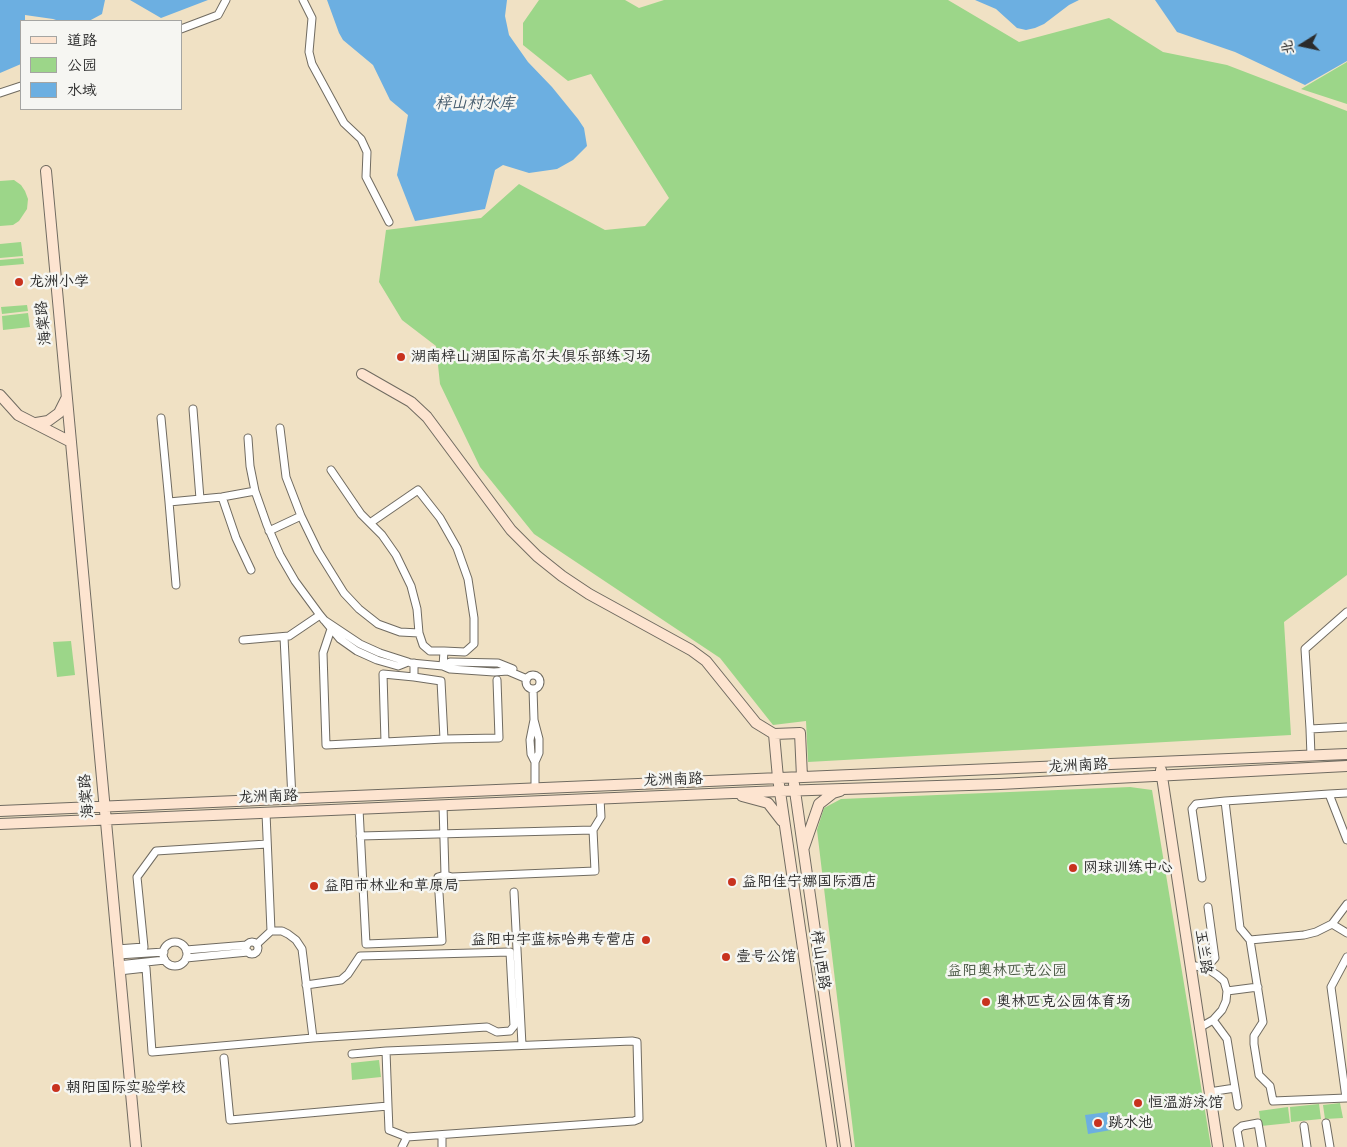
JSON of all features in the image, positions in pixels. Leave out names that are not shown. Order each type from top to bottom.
[{"type":"street","points":[[182,29],[218,15],[226,0]]},
{"type":"street","points":[[303,0],[312,18],[309,52],[312,64],[344,123],[361,139],[367,152],[366,177],[388,222]]},
{"type":"street","points":[[0,93],[20,86]]},
{"type":"street","name":"海棠路","points":[[46,171],[104,819],[136,1147]]},
{"type":"street","points":[[362,374],[411,402],[427,417],[511,530],[537,556],[589,594],[691,650],[706,661],[756,723],[774,734]]},
{"type":"street","points":[[0,395],[18,415],[71,442]]},
{"type":"street","points":[[36,423],[48,421],[59,413],[66,398]]},
{"type":"street","points":[[192,409],[200,499]]},
{"type":"street","points":[[161,418],[176,585]]},
{"type":"street","points":[[280,428],[286,477],[301,516],[318,551],[344,593],[359,609],[378,624],[400,632],[419,633]]},
{"type":"street","points":[[248,438],[250,466],[255,491],[269,531],[280,555],[295,580],[340,639],[357,651],[377,660],[398,666],[411,663]]},
{"type":"street","points":[[331,470],[360,514],[382,535],[396,555],[407,577],[417,609],[419,633],[423,645],[430,650],[465,652],[474,644],[474,618],[468,578],[457,548],[440,518],[418,490],[370,522]]},
{"type":"street","points":[[169,502],[222,497],[255,491]]},
{"type":"street","points":[[222,497],[236,538],[251,570]]},
{"type":"street","points":[[269,531],[301,516]]},
{"type":"street","points":[[1311,756],[1305,648],[1347,612]]},
{"type":"street","points":[[243,640],[289,636],[322,617]]},
{"type":"street","points":[[322,617],[360,644],[380,653],[411,663],[443,666],[450,662],[498,663],[528,678],[537,677],[539,681],[537,687],[533,689]]},
{"type":"street","points":[[331,629],[323,653],[326,745],[499,738],[497,680]]},
{"type":"street","points":[[284,636],[292,799]]},
{"type":"street","points":[[443,666],[444,652]]},
{"type":"street","points":[[411,663],[414,677]]},
{"type":"street","points":[[385,742],[383,674],[441,681],[444,740]]},
{"type":"street","points":[[528,678],[527,686],[533,689]]},
{"type":"street","points":[[533,689],[534,720],[530,740],[531,754],[535,762],[536,788]]},
{"type":"street","points":[[1310,729],[1347,727]]},
{"type":"street","name":"梓山西路","points":[[832,1147],[778,778],[774,734],[800,733],[798,778],[795,790],[846,1147]]},
{"type":"street","name":"龙洲南路","points":[[0,811],[1347,754]]},
{"type":"street","name":"玉兰路","points":[[1160,762],[1218,1147]]},
{"type":"street","name":"龙洲南路","points":[[0,824],[795,790],[1000,784],[1347,766]]},
{"type":"street","points":[[803,850],[819,804],[833,793],[845,789]]},
{"type":"street","points":[[724,793],[752,797],[768,803],[785,826]]},
{"type":"street","points":[[1202,878],[1192,809],[1196,804],[1347,793]]},
{"type":"street","points":[[1329,794],[1347,840]]},
{"type":"street","points":[[359,808],[366,944],[442,941],[438,877],[445,875],[452,877],[595,871],[593,830],[601,817],[600,798]]},
{"type":"street","points":[[1226,801],[1240,928],[1250,940],[1263,1022],[1254,1036],[1254,1044],[1259,1075],[1270,1086],[1273,1101],[1346,1098],[1331,987],[1347,957]]},
{"type":"street","points":[[443,805],[445,875]]},
{"type":"street","points":[[266,812],[271,932]]},
{"type":"street","points":[[360,836],[593,830]]},
{"type":"street","points":[[267,844],[156,851],[137,877],[152,1052],[313,1038],[487,1027],[497,1032],[510,1031],[514,1026],[510,952],[360,956],[348,974],[341,980],[306,985]]},
{"type":"street","points":[[514,892],[522,1045]]},
{"type":"street","points":[[1250,940],[1316,932],[1332,924],[1347,904]]},
{"type":"street","points":[[1206,968],[1216,958],[1208,907]]},
{"type":"street","points":[[1332,924],[1347,933]]},
{"type":"street","points":[[186,954],[248,949],[252,954],[257,951],[257,944],[271,932],[288,934],[296,940],[302,949],[313,1038]]},
{"type":"street","points":[[174,942],[182,944],[186,954],[182,964],[174,966],[167,963],[164,956],[167,945],[174,942]]},
{"type":"street","points":[[118,960],[144,950],[164,956]]},
{"type":"street","points":[[118,960],[145,965],[164,956]]},
{"type":"street","points":[[1190,966],[1206,968],[1224,981],[1227,992],[1226,1001],[1213,1020],[1199,1028]]},
{"type":"street","points":[[1227,992],[1258,987]]},
{"type":"street","points":[[1213,1020],[1228,1039],[1238,1106]]},
{"type":"street","points":[[352,1054],[386,1051],[632,1041],[636,1042],[639,1119],[634,1121],[407,1137],[389,1130],[386,1051]]},
{"type":"street","points":[[224,1058],[230,1120],[388,1106]]},
{"type":"street","points":[[1209,1092],[1235,1088]]},
{"type":"street","points":[[1326,1122],[1330,1147]]},
{"type":"street","points":[[1240,1147],[1237,1130],[1242,1126],[1258,1123],[1262,1147]]},
{"type":"street","points":[[1304,1126],[1307,1147]]},
{"type":"street","points":[[442,1135],[442,1147]]},
{"type":"street","points":[[402,1147],[407,1137]]},
{"type":"green space","points":[[539,0],[625,0],[639,8],[664,0],[948,0],[1019,42],[1109,18],[1163,52],[1227,65],[1347,111],[1347,575],[1284,622],[1291,735],[808,762],[806,721],[773,725],[720,658],[534,534],[480,467],[440,384],[436,346],[402,320],[379,282],[386,230],[481,218],[519,184],[605,230],[645,226],[669,198],[591,74],[568,81],[523,45],[523,23]]},
{"type":"green space","points":[[1347,62],[1347,104],[1301,89]]},
{"type":"green space","points":[[14,180],[25,191],[28,199],[27,209],[19,221],[13,225],[0,226],[0,181]]},
{"type":"green space","points":[[21,242],[23,256],[0,258],[0,244]]},
{"type":"green space","points":[[23,258],[24,264],[0,266],[0,260]]},
{"type":"green space","points":[[27,305],[28,311],[2,314],[1,307]]},
{"type":"green space","points":[[28,313],[30,327],[3,330],[2,316]]},
{"type":"green space","points":[[71,641],[75,675],[57,677],[53,642]]},
{"type":"green space","name":"益阳奥林匹克公园","points":[[1130,787],[1152,790],[1211,1147],[855,1147],[817,830],[824,808],[841,799]]},
{"type":"green space","points":[[379,1060],[381,1077],[352,1080],[351,1063]]},
{"type":"green space","points":[[1340,1103],[1343,1118],[1325,1119],[1323,1105]]},
{"type":"green space","points":[[1319,1104],[1321,1119],[1291,1122],[1290,1107]]},
{"type":"green space","points":[[1288,1107],[1290,1123],[1261,1126],[1259,1111]]},
{"type":"water","points":[[0,0],[105,0],[102,14],[91,20],[56,20],[25,15],[25,20],[20,20],[20,64],[0,73]]},
{"type":"water","points":[[130,0],[208,0],[161,18]]},
{"type":"water","name":"梓山村水库","points":[[327,0],[507,0],[505,16],[509,35],[528,62],[552,87],[578,119],[584,128],[587,146],[573,160],[557,169],[529,173],[503,165],[495,170],[485,209],[415,221],[397,175],[408,115],[390,100],[373,65],[343,40]]},
{"type":"water","points":[[975,0],[1079,0],[1069,5],[1044,24],[1026,30],[1017,28],[996,9]]},
{"type":"water","points":[[1155,0],[1347,0],[1347,61],[1305,85],[1235,52],[1177,32]]},
{"type":"water","name":"跳水池","points":[[1108,1112],[1111,1130],[1088,1134],[1085,1115]]},
{"type":"place","name":"龙洲小学","points":[[19,282]]},
{"type":"place","name":"湖南梓山湖国际高尔夫俱乐部练习场","points":[[401,357]]},
{"type":"place","name":"网球训练中心","points":[[1073,868]]},
{"type":"place","name":"益阳佳宁娜国际酒店","points":[[732,882]]},
{"type":"place","name":"益阳市林业和草原局","points":[[314,886]]},
{"type":"place","name":"益阳中宇蓝标哈弗专营店","points":[[646,940]]},
{"type":"place","name":"壹号公馆","points":[[726,957]]},
{"type":"place","name":"奥林匹克公园体育场","points":[[986,1002]]},
{"type":"place","name":"朝阳国际实验学校","points":[[56,1088]]},
{"type":"place","name":"恒温游泳馆","points":[[1138,1103]]},
{"type":"place","name":"跳水池","points":[[1098,1123]]}]
